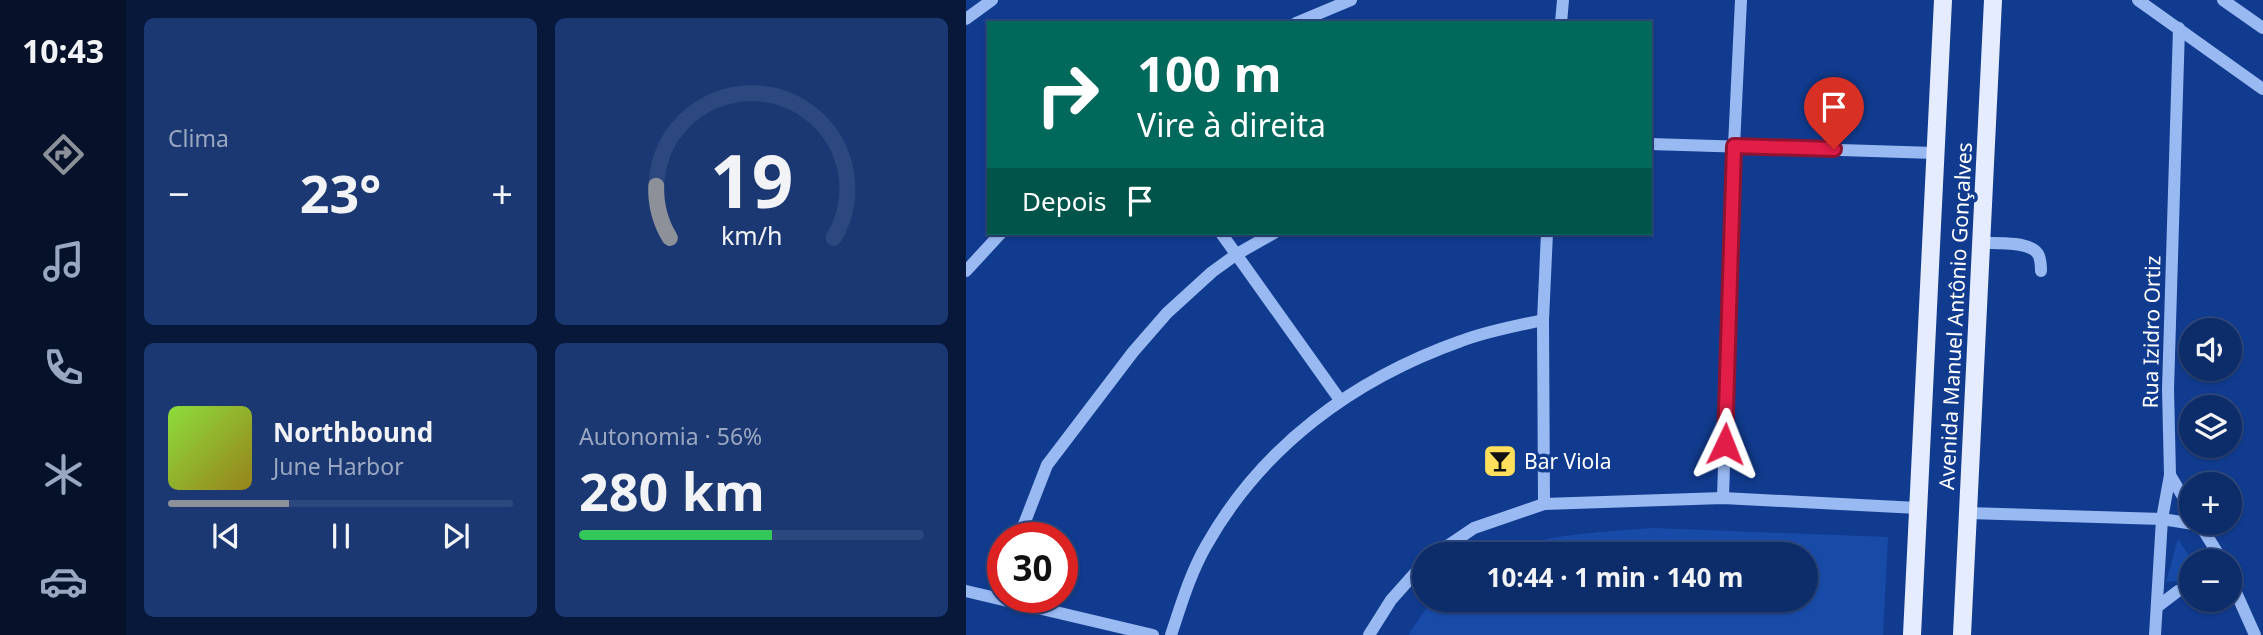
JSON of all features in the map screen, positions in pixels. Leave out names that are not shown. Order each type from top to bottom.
[{"type":"main road","name":"Avenida Manuel Antônio Gonçalves","points":[[1912,635],[1942,0]]},
{"type":"main road","name":"Avenida Manuel Antônio Gonçalves","points":[[1962,635],[1993,0]]},
{"type":"street","points":[[966,19],[992,0]]},
{"type":"street","points":[[1301,21],[1351,0]]},
{"type":"street","points":[[1561,21],[1563,0]]},
{"type":"street","points":[[1723,498],[1741,0]]},
{"type":"street","points":[[2138,0],[2263,89]]},
{"type":"street","points":[[2223,0],[2263,28]]},
{"type":"street","name":"Rua Izidro Ortiz","points":[[2155,635],[2162,519],[2169,475],[2168,389],[2179,28]]},
{"type":"street","points":[[1652,144],[1934,153]]},
{"type":"street","points":[[966,271],[1000,235]]},
{"type":"street","points":[[1223,235],[1340,400]]},
{"type":"street","points":[[1025,522],[1047,465],[1133,352],[1167,313],[1212,272],[1270,235]]},
{"type":"street","points":[[1544,504],[1543,320],[1547,235]]},
{"type":"street","points":[[1981,243],[2026,245],[2040,256],[2041,271]]},
{"type":"street","points":[[1171,635],[1186,589],[1224,516],[1258,473],[1295,434],[1340,400],[1399,368],[1460,341],[1494,330],[1543,320]]},
{"type":"street","points":[[2169,475],[2179,491]]},
{"type":"street","points":[[1453,542],[1474,528],[1544,504],[1723,498],[1917,509]]},
{"type":"street","points":[[1968,513],[2179,521]]},
{"type":"street","points":[[1369,635],[1391,600],[1412,576]]},
{"type":"street","points":[[966,591],[987,595]]},
{"type":"street","points":[[2157,607],[2179,591]]},
{"type":"street","points":[[2242,612],[2255,635]]},
{"type":"street","points":[[1062,613],[1153,635]]},
{"type":"shaded area","points":[[1652,528],[1888,537],[1883,635],[1408,635],[1424,612],[1818,612],[1818,542],[1532,542]]},
{"type":"shaded area","points":[[2178,539],[2185,549],[2179,549],[2179,580],[2166,582]]},
{"type":"place","name":"Bar Viola","points":[[1500,461]]},
{"type":"route","points":[[1725,444],[1734,146],[1834,149]]}]
